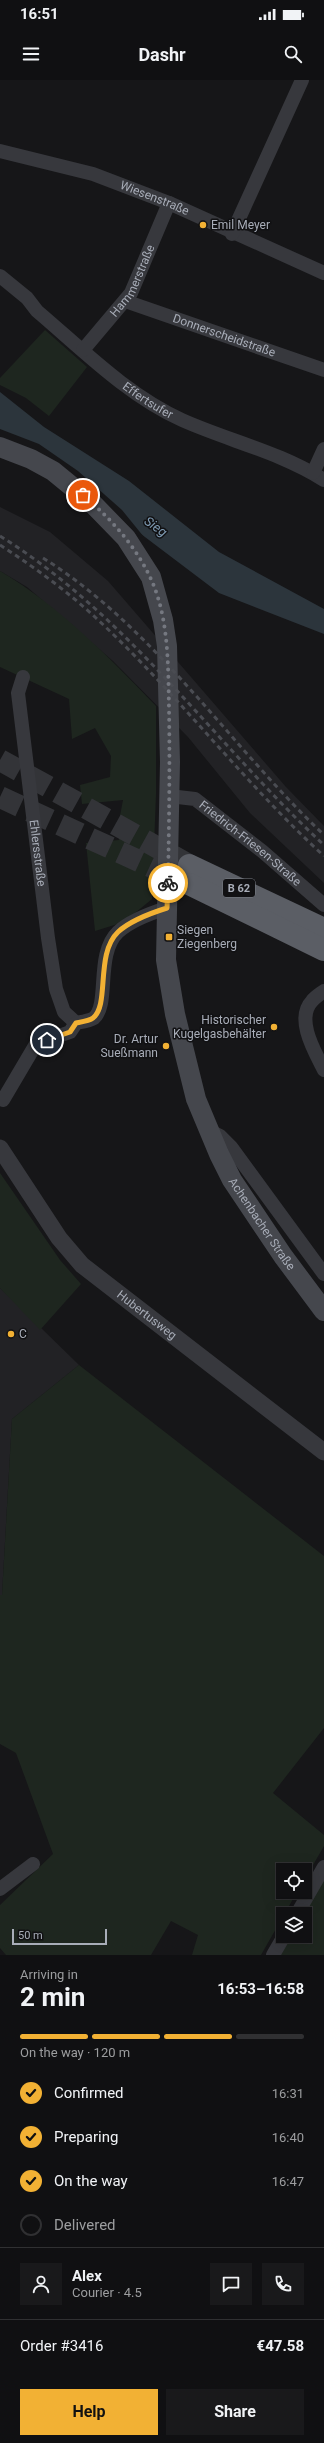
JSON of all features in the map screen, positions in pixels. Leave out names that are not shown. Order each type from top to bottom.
[{"type":"highway","name":"B 62","points":[[189,875],[283,920],[324,950]]},
{"type":"highway","name":"B 62","points":[[283,920],[324,929]]},
{"type":"main road","name":"Achenbacher Straße","points":[[0,447],[31,459],[53,471],[92,503],[126,538],[151,577],[163,620],[167,646],[170,762],[166,960],[175,1014],[196,1099],[208,1130],[232,1180],[283,1256],[324,1311]]},
{"type":"street","points":[[232,234],[302,80]]},
{"type":"street","name":"Wiesenstraße","points":[[0,151],[87,172],[169,203],[232,234],[324,273]]},
{"type":"street","name":"Hammerstraße","points":[[83,350],[131,293],[169,203]]},
{"type":"street","name":"Effertsufer","points":[[0,276],[27,298],[37,312],[148,402],[183,420],[249,444],[319,476]]},
{"type":"street","name":"Donnerscheidstraße","points":[[125,300],[324,370]]},
{"type":"street","points":[[319,476],[324,449]]},
{"type":"street","name":"Ehlersstraße","points":[[23,677],[18,693],[48,938],[56,989],[64,1012],[76,1023]]},
{"type":"street","name":"Friedrich-Friesen-Straße","points":[[169,796],[195,799],[262,851],[324,905]]},
{"type":"street","points":[[3,1100],[36,1044],[70,1032],[76,1023],[93,1019],[100,1010],[104,959],[117,932],[147,914],[167,908]]},
{"type":"street","points":[[324,990],[310,1002],[306,1018],[310,1042],[324,1070]]},
{"type":"street","name":"Achenbacher Straße","points":[[208,1130],[220,1136],[231,1147],[324,1274]]},
{"type":"street","name":"Hubertusweg","points":[[0,1148],[59,1238],[82,1265],[324,1452]]},
{"type":"street","points":[[0,1889],[33,1864]]},
{"type":"street","points":[[301,1907],[324,1867]]},
{"type":"street","points":[[273,1955],[280,1943]]},
{"type":"shaded area","points":[[45,330],[87,367],[49,416],[26,398],[0,385],[0,378]]},
{"type":"shaded area","points":[[0,507],[50,532],[108,581],[286,787],[324,826],[324,883],[250,813],[188,737],[113,661],[27,587],[0,571]]},
{"type":"shaded area","points":[[0,571],[43,600],[63,616],[120,669],[156,706],[156,794],[152,899],[124,922],[95,931],[86,843],[119,840],[119,821],[123,800],[82,804],[80,785],[110,777],[111,756],[95,728],[72,739],[69,699],[0,667]]},
{"type":"shaded area","points":[[0,1173],[60,1260],[81,1284],[40,1330],[0,1288]]},
{"type":"shaded area","points":[[0,1288],[79,1365],[12,1419],[2,1595],[0,1595]]},
{"type":"shaded area","points":[[79,1365],[324,1556],[324,1728],[273,1793],[324,1835],[324,1846],[312,1867],[312,1863],[276,1863],[276,1899],[293,1899],[288,1907],[276,1907],[276,1929],[261,1955],[192,1955],[198,1935],[171,1921],[151,1955],[6,1955],[0,1948],[0,1905],[53,1854],[16,1753],[0,1744],[0,1595],[2,1595],[12,1419]]},
{"type":"shaded area","points":[[324,1876],[324,1955],[280,1955],[287,1943],[312,1943],[312,1907],[308,1907]]},
{"type":"water","name":"Sieg","points":[[0,392],[44,427],[129,481],[219,552],[324,609],[324,634],[219,593],[141,534],[0,439]]},
{"type":"pier","points":[[0,429],[39,444],[78,471],[122,510],[148,542],[0,441]]},
{"type":"tunnel","points":[[0,760],[189,865]]},
{"type":"tunnel","points":[[0,797],[189,884]]},
{"type":"railway","points":[[0,536],[46,568],[90,604],[130,642],[284,806],[324,845]]},
{"type":"railway","points":[[0,545],[74,598],[96,618],[154,676],[294,828],[324,856]]},
{"type":"railway","points":[[43,558],[83,586],[121,618],[190,689],[289,800],[324,835]]},
{"type":"way so far","points":[[83,495],[108,518],[126,538],[139,557],[151,577],[163,620],[167,646],[169,691],[170,762],[168,883]]},
{"type":"place","name":"Emil Meyer","points":[[203,225]]},
{"type":"place","name":"Siegen Ziegenberg","points":[[169,937]]},
{"type":"place","name":"Historischer Kugelgasbehälter","points":[[274,1027]]},
{"type":"place","name":"Dr. Artur Sueßmann","points":[[166,1046]]},
{"type":"place","name":"C","points":[[11,1334]]},
{"type":"route","points":[[47,1040],[70,1032],[76,1023],[93,1019],[100,1010],[104,959],[117,932],[147,914],[167,908],[168,883]]}]
